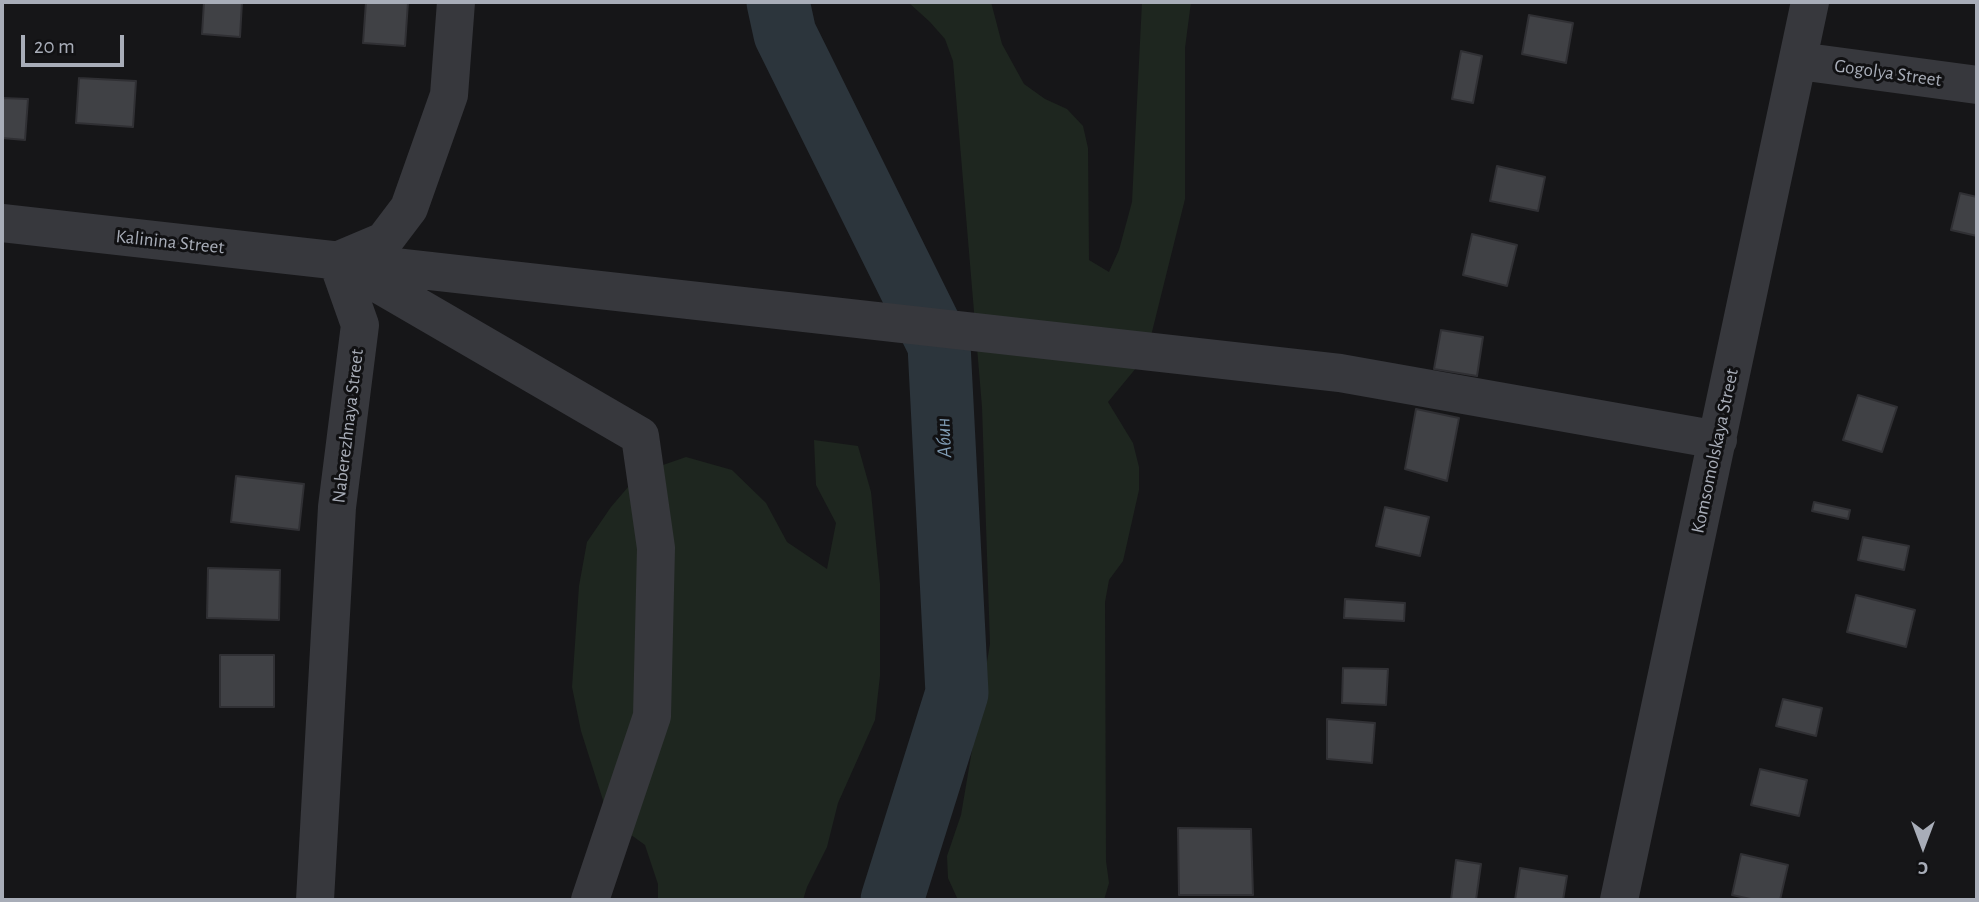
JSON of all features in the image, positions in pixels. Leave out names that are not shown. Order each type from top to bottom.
[{"type":"street","points":[[337,260],[384,241],[409,208],[449,95],[456,2]]},
{"type":"street","name":"Komsomolskaya Street","points":[[1619,900],[1811,2]]},
{"type":"street","name":"Gogolya Street","points":[[1799,61],[1977,85]]},
{"type":"street","name":"Kalinina Street","points":[[2,223],[1340,373],[1718,440]]},
{"type":"street","points":[[337,260],[640,436],[656,548],[652,716],[590,900]]},
{"type":"street","name":"Naberezhnaya Street","points":[[315,900],[337,507],[360,325],[337,260]]},
{"type":"shaded area","points":[[908,2],[991,2],[1002,44],[1024,84],[1045,99],[1067,109],[1083,126],[1088,148],[1089,260],[1109,272],[1119,250],[1132,202],[1142,2],[1191,2],[1185,48],[1185,199],[1146,356],[1108,402],[1133,443],[1139,467],[1139,490],[1123,561],[1109,580],[1105,602],[1106,861],[1109,883],[1104,900],[958,900],[948,878],[947,856],[961,815],[990,644],[982,407],[953,61],[945,39]]},
{"type":"shaded area","points":[[814,440],[858,446],[871,492],[880,584],[880,676],[875,720],[838,803],[827,847],[803,900],[658,900],[658,884],[645,845],[609,819],[581,731],[572,687],[579,586],[587,542],[611,507],[640,473],[686,457],[732,470],[766,503],[787,542],[827,569],[836,523],[816,485]]},
{"type":"building","points":[[204,2],[242,2],[240,37],[202,34]]},
{"type":"building","points":[[366,2],[408,2],[405,46],[363,43]]},
{"type":"building","points":[[1529,15],[1573,23],[1566,63],[1522,54]]},
{"type":"building","points":[[1461,51],[1482,56],[1473,103],[1452,99]]},
{"type":"building","points":[[79,78],[136,81],[133,127],[76,123]]},
{"type":"building","points":[[2,98],[28,99],[25,140],[2,138]]},
{"type":"building","points":[[1497,166],[1545,177],[1538,211],[1490,201]]},
{"type":"building","points":[[1960,193],[1977,197],[1977,236],[1951,230]]},
{"type":"building","points":[[1472,234],[1517,245],[1507,286],[1463,275]]},
{"type":"building","points":[[1441,330],[1483,337],[1477,376],[1434,369]]},
{"type":"building","points":[[1858,395],[1897,407],[1882,452],[1843,440]]},
{"type":"building","points":[[1416,409],[1459,418],[1447,481],[1405,469]]},
{"type":"building","points":[[236,476],[304,484],[299,530],[231,522]]},
{"type":"building","points":[[1814,502],[1850,510],[1848,519],[1812,511]]},
{"type":"building","points":[[1385,507],[1429,517],[1420,556],[1376,546]]},
{"type":"building","points":[[1863,537],[1909,546],[1904,570],[1858,560]]},
{"type":"building","points":[[208,568],[280,570],[279,620],[207,618]]},
{"type":"building","points":[[1856,595],[1915,610],[1906,647],[1847,632]]},
{"type":"building","points":[[1345,599],[1405,603],[1404,621],[1344,618]]},
{"type":"building","points":[[220,655],[274,655],[274,707],[220,707]]},
{"type":"building","points":[[1343,668],[1388,669],[1386,705],[1342,703]]},
{"type":"building","points":[[1783,699],[1822,708],[1816,736],[1776,726]]},
{"type":"building","points":[[1327,719],[1375,723],[1372,763],[1327,759]]},
{"type":"building","points":[[1760,769],[1807,780],[1799,816],[1751,805]]},
{"type":"building","points":[[1178,828],[1251,829],[1253,895],[1179,895]]},
{"type":"building","points":[[1741,854],[1788,865],[1780,900],[1755,900],[1732,895]]},
{"type":"building","points":[[1456,860],[1481,864],[1476,900],[1451,900]]},
{"type":"building","points":[[1520,868],[1567,876],[1563,900],[1515,900]]},
{"type":"waterway","name":"Абин","points":[[778,2],[785,34],[939,345],[957,693],[892,900]]}]
